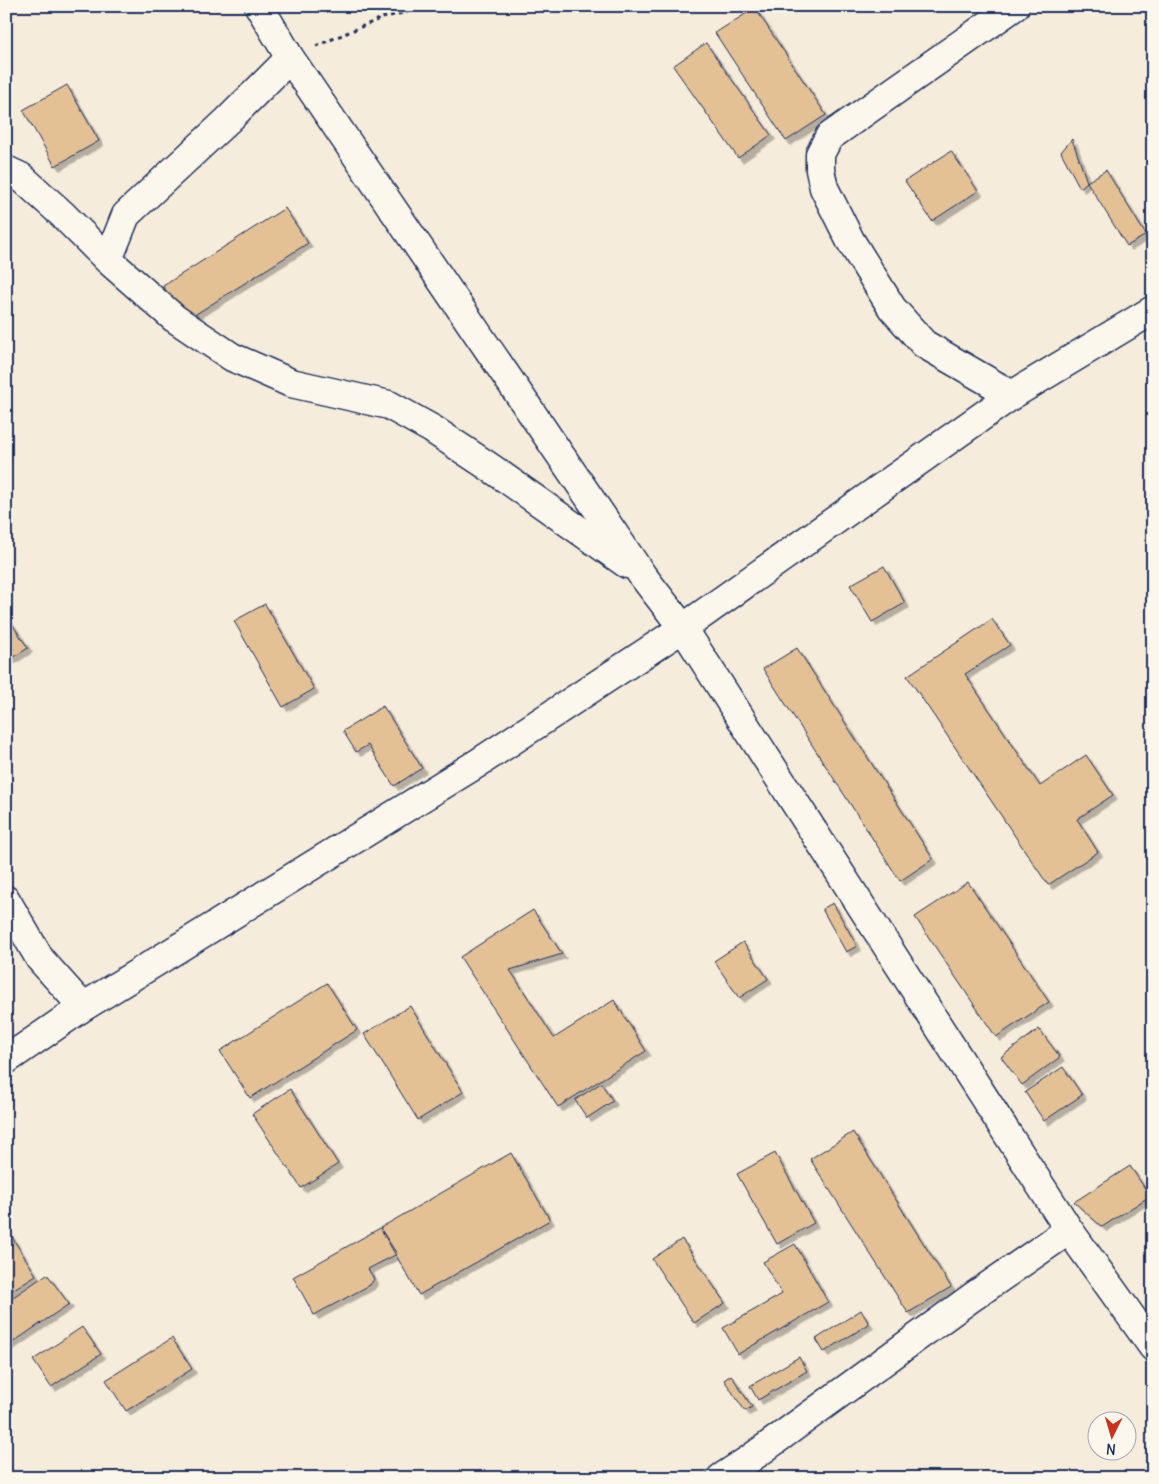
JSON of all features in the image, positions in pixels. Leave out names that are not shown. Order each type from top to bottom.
[{"type":"street","points":[[260,6],[290,58],[642,575],[683,628],[1069,1230],[1153,1347]]},
{"type":"street","points":[[1012,395],[924,344],[892,308],[850,240],[824,188],[820,170],[820,154],[829,137],[1014,6]]},
{"type":"street","points":[[108,260],[126,215],[228,120],[290,58]]},
{"type":"street","points":[[6,170],[21,177],[42,195],[108,260],[174,318],[232,357],[290,382],[389,405],[432,429],[498,473],[642,575]]},
{"type":"street","points":[[6,1060],[83,1007],[478,763],[683,628],[1012,395],[1153,310]]},
{"type":"street","points":[[6,900],[40,959],[83,1007]]},
{"type":"street","points":[[721,1478],[752,1469],[971,1298],[1069,1230]]},
{"type":"path","points":[[290,58],[382,18],[431,6]]},
{"type":"building","points":[[755,8],[826,115],[786,141],[715,33]]},
{"type":"building","points":[[706,43],[771,135],[738,158],[673,66]]},
{"type":"building","points":[[67,85],[99,141],[55,166],[23,110]]},
{"type":"building","points":[[1072,139],[1087,182],[1080,188],[1061,152]]},
{"type":"building","points":[[951,151],[978,191],[932,221],[905,181]]},
{"type":"building","points":[[1106,170],[1146,235],[1127,246],[1087,182]]},
{"type":"building","points":[[285,208],[308,243],[185,321],[163,286]]},
{"type":"building","points":[[884,566],[905,603],[872,622],[850,585]]},
{"type":"building","points":[[265,604],[314,689],[283,707],[234,621]]},
{"type":"building","points":[[6,615],[28,648],[6,662]]},
{"type":"building","points":[[992,619],[1010,645],[965,674],[1040,786],[1086,755],[1113,795],[1077,819],[1098,852],[1048,885],[907,676]]},
{"type":"building","points":[[797,648],[933,859],[900,881],[763,669]]},
{"type":"building","points":[[383,706],[422,768],[394,786],[368,745],[356,752],[343,731]]},
{"type":"building","points":[[968,882],[1049,1002],[996,1037],[915,917]]},
{"type":"building","points":[[833,903],[857,946],[846,952],[822,909]]},
{"type":"building","points":[[533,910],[562,954],[510,970],[554,1038],[614,1000],[646,1051],[558,1107],[460,957]]},
{"type":"building","points":[[743,942],[768,979],[739,998],[714,961]]},
{"type":"building","points":[[327,983],[357,1030],[250,1098],[220,1051]]},
{"type":"building","points":[[410,1006],[463,1092],[418,1120],[364,1034]]},
{"type":"building","points":[[1039,1029],[1060,1057],[1022,1085],[1001,1057]]},
{"type":"building","points":[[1063,1067],[1082,1095],[1044,1121],[1025,1092]]},
{"type":"building","points":[[601,1083],[613,1101],[587,1118],[575,1100]]},
{"type":"building","points":[[290,1089],[338,1164],[301,1188],[252,1114]]},
{"type":"building","points":[[853,1132],[951,1287],[908,1313],[810,1159]]},
{"type":"building","points":[[511,1153],[550,1220],[419,1295],[380,1228]]},
{"type":"building","points":[[775,1153],[814,1223],[777,1244],[737,1174]]},
{"type":"building","points":[[1130,1166],[1150,1196],[1102,1227],[1074,1202]]},
{"type":"building","points":[[6,1228],[36,1275],[6,1294]]},
{"type":"building","points":[[380,1228],[397,1254],[368,1269],[374,1279],[370,1285],[314,1315],[293,1277]]},
{"type":"building","points":[[682,1239],[725,1303],[694,1323],[652,1259]]},
{"type":"building","points":[[795,1244],[828,1302],[738,1354],[723,1328],[782,1294],[763,1262]]},
{"type":"building","points":[[47,1274],[69,1304],[6,1347],[6,1302]]},
{"type":"building","points":[[861,1310],[869,1324],[824,1352],[816,1339]]},
{"type":"building","points":[[82,1327],[101,1354],[51,1387],[33,1360]]},
{"type":"building","points":[[172,1338],[192,1369],[126,1411],[106,1380]]},
{"type":"building","points":[[799,1357],[807,1371],[758,1400],[750,1386]]},
{"type":"building","points":[[731,1375],[752,1407],[745,1411],[724,1380]]}]
